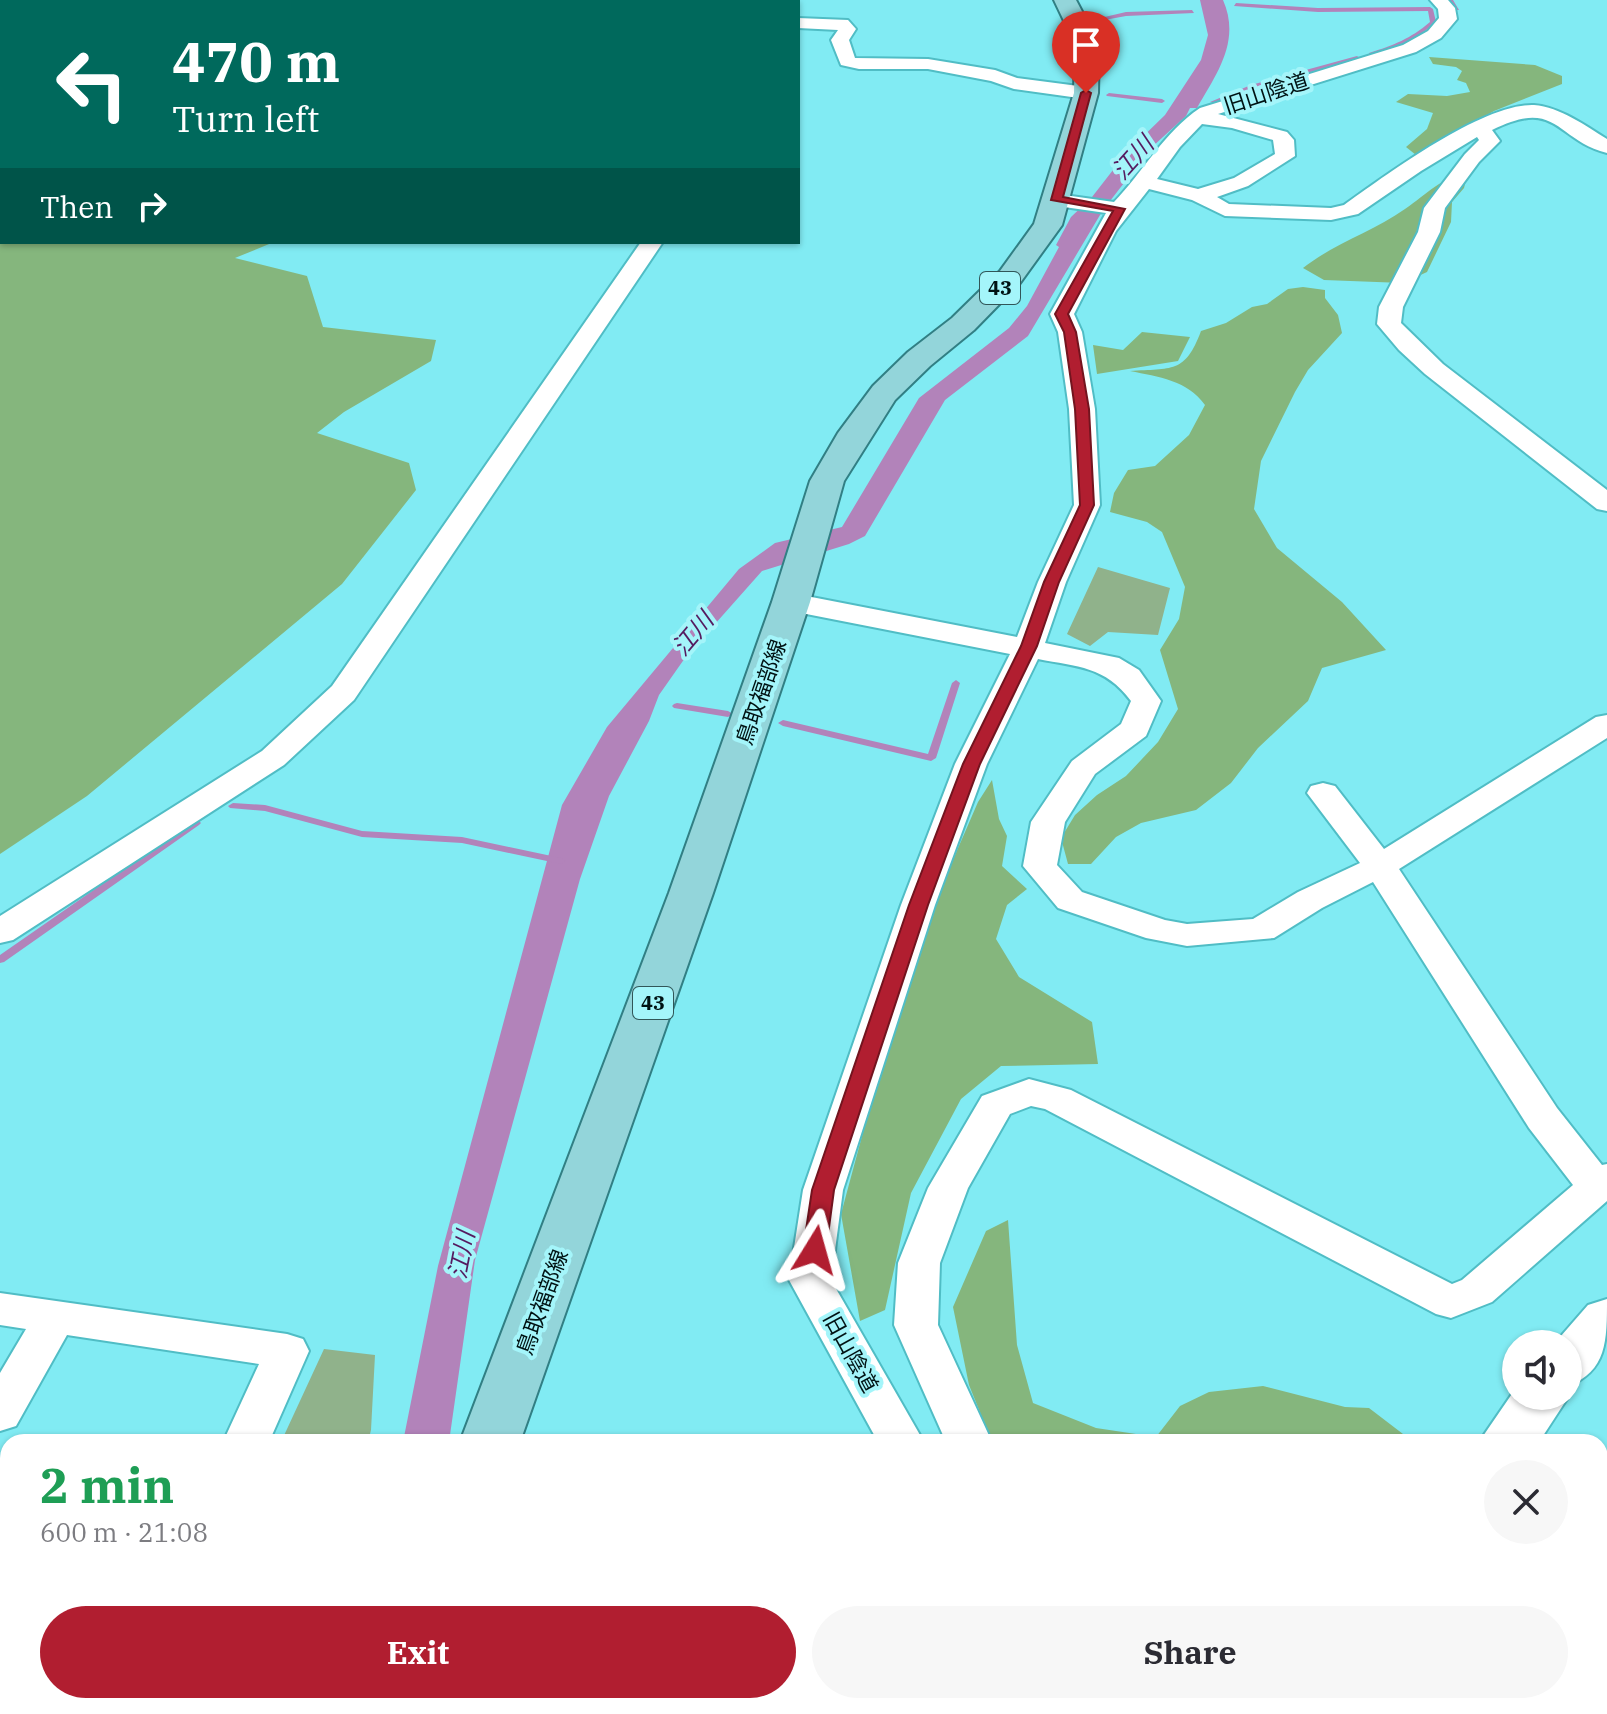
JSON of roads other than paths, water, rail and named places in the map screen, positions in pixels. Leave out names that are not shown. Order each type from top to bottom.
[{"type":"main road","name":"鳥取福部線","points":[[493,1434],[650,1011],[802,564],[827,481],[877,403],[919,359],[963,324],[1010,277],[1067,201],[1086,93],[1087,44],[1065,0]]},
{"type":"street","name":"旧山陰道","points":[[897,1434],[810,1280],[823,1190],[918,905],[971,764],[1029,646],[1052,582],[1087,505],[1082,409],[1070,332],[1062,314],[1116,208],[1145,182],[1169,146],[1205,113],[1260,93],[1404,52],[1436,36],[1448,19],[1446,8],[1438,0]]},
{"type":"street","points":[[800,23],[842,24],[847,29],[840,40],[842,52],[847,61],[859,64],[928,64],[995,76],[1014,83],[1086,93]]},
{"type":"street","points":[[1234,122],[1247,112],[1260,93]]},
{"type":"street","points":[[1145,182],[1199,196],[1225,210],[1345,212],[1457,141],[1513,113],[1534,111],[1562,122],[1607,147]]},
{"type":"street","points":[[1199,196],[1241,182],[1285,156],[1284,140],[1280,136],[1234,122],[1200,118]]},
{"type":"street","points":[[1481,129],[1490,141],[1472,158],[1435,208],[1429,232],[1391,307],[1389,324],[1434,369],[1607,503]]},
{"type":"street","points":[[1067,201],[1116,208]]},
{"type":"street","points":[[0,932],[273,758],[343,693],[651,244]]},
{"type":"street","points":[[802,564],[1029,646],[1108,664],[1128,676],[1146,701],[1135,729],[1083,768],[1048,822],[1040,866],[1070,900],[1159,930],[1187,935],[1261,930],[1310,900],[1380,866],[1607,724]]},
{"type":"street","points":[[965,1434],[916,1325],[919,1263],[948,1188],[996,1105],[1029,1092],[1057,1099],[1451,1302],[1477,1291],[1602,1182],[1543,1118],[1380,866],[1323,793]]},
{"type":"street","points":[[0,1309],[287,1351],[250,1434]]},
{"type":"street","points":[[0,1413],[55,1318]]},
{"type":"street","points":[[1582,1348],[1607,1319]]},
{"type":"street","points":[[1513,1434],[1531,1410]]},
{"type":"water","name":"江川","points":[[1200,0],[1223,0],[1228,15],[1228,43],[1219,69],[1197,108],[1190,108],[1186,116],[1152,147],[1103,210],[1028,336],[945,400],[865,536],[849,544],[762,571],[699,638],[659,695],[649,721],[609,796],[580,879],[475,1260],[450,1434],[405,1434],[438,1266],[562,805],[607,727],[739,569],[775,543],[842,527],[919,398],[1009,328],[1027,306],[1059,247],[1056,245],[1071,217],[1092,197],[1127,152],[1165,115],[1201,60],[1208,35]]},
{"type":"waterway","points":[[1451,0],[1457,9]]},
{"type":"waterway","points":[[1236,5],[1318,10],[1430,9]]},
{"type":"waterway","points":[[1371,54],[1418,35],[1433,22],[1430,10]]},
{"type":"waterway","points":[[1099,19],[1126,14],[1192,12]]},
{"type":"waterway","points":[[1213,102],[1253,86],[1357,58]]},
{"type":"waterway","points":[[1109,95],[1162,101]]},
{"type":"waterway","points":[[783,723],[931,758],[956,683]]},
{"type":"waterway","points":[[677,706],[728,714]]},
{"type":"waterway","points":[[233,806],[265,808],[362,834],[462,840],[561,861]]},
{"type":"waterway","points":[[0,960],[196,823]]}]
